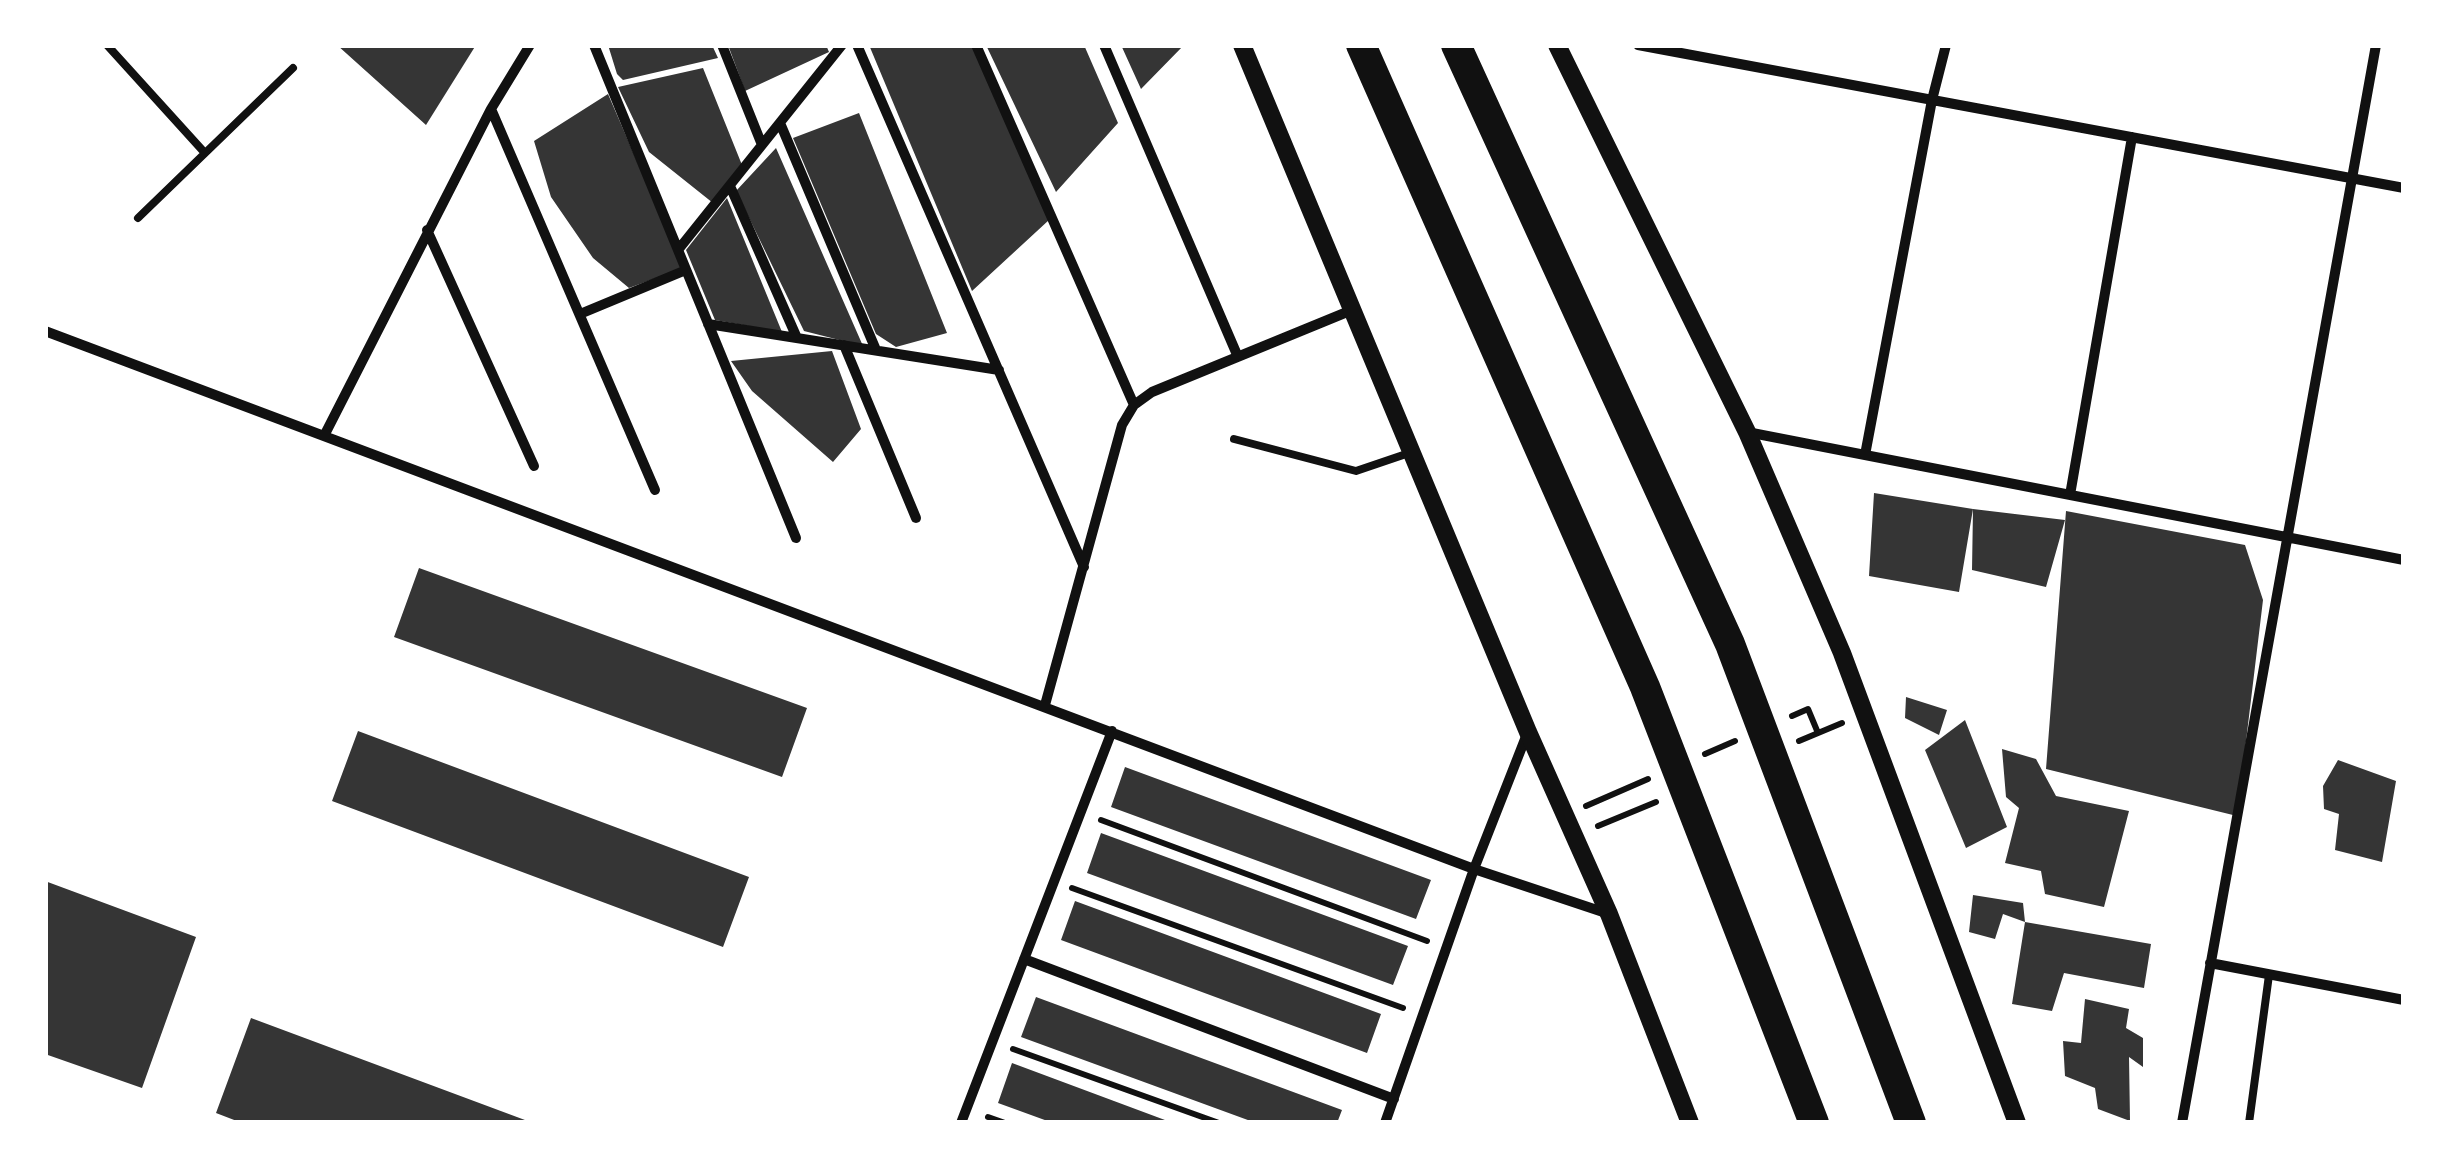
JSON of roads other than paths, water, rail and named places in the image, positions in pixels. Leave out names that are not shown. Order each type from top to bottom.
[{"type":"highway","points":[[1361,45],[1645,688],[1814,1123]]},
{"type":"highway","points":[[1456,45],[1730,644],[1911,1123]]},
{"type":"street","points":[[324,436],[491,108],[530,45]]},
{"type":"street","points":[[594,45],[796,538]]},
{"type":"street","points":[[722,45],[762,145]]},
{"type":"street","points":[[678,250],[842,45]]},
{"type":"street","points":[[857,45],[1084,567]]},
{"type":"street","points":[[976,45],[1134,404]]},
{"type":"street","points":[[1104,45],[1238,357]]},
{"type":"street","points":[[1242,45],[1528,732],[1610,914],[1690,1123]]},
{"type":"street","points":[[1557,45],[1747,432],[1842,653],[2017,1123]]},
{"type":"street","points":[[1638,45],[2404,188]]},
{"type":"street","points":[[1865,455],[1932,100],[1946,45]]},
{"type":"street","points":[[2182,1123],[2376,45]]},
{"type":"street","points":[[491,108],[656,490]]},
{"type":"street","points":[[780,123],[876,350]]},
{"type":"street","points":[[2070,495],[2132,137]]},
{"type":"street","points":[[730,186],[797,338]]},
{"type":"street","points":[[427,230],[534,466]]},
{"type":"street","points":[[580,314],[686,270]]},
{"type":"street","points":[[1045,705],[1122,425],[1134,404],[1152,392],[1352,310]]},
{"type":"street","points":[[708,324],[998,370]]},
{"type":"street","points":[[45,331],[1474,869],[1610,914]]},
{"type":"street","points":[[844,345],[916,518]]},
{"type":"street","points":[[1747,432],[2404,560]]},
{"type":"street","points":[[961,1123],[1112,731]]},
{"type":"street","points":[[1385,1123],[1474,869],[1528,732]]},
{"type":"street","points":[[1024,958],[1394,1099]]},
{"type":"street","points":[[2210,963],[2404,1000]]},
{"type":"lane","points":[[106,45],[204,152]]},
{"type":"lane","points":[[138,218],[292,68]]},
{"type":"lane","points":[[1234,439],[1356,471],[1412,452]]},
{"type":"lane","points":[[2248,1123],[2269,975]]}]
